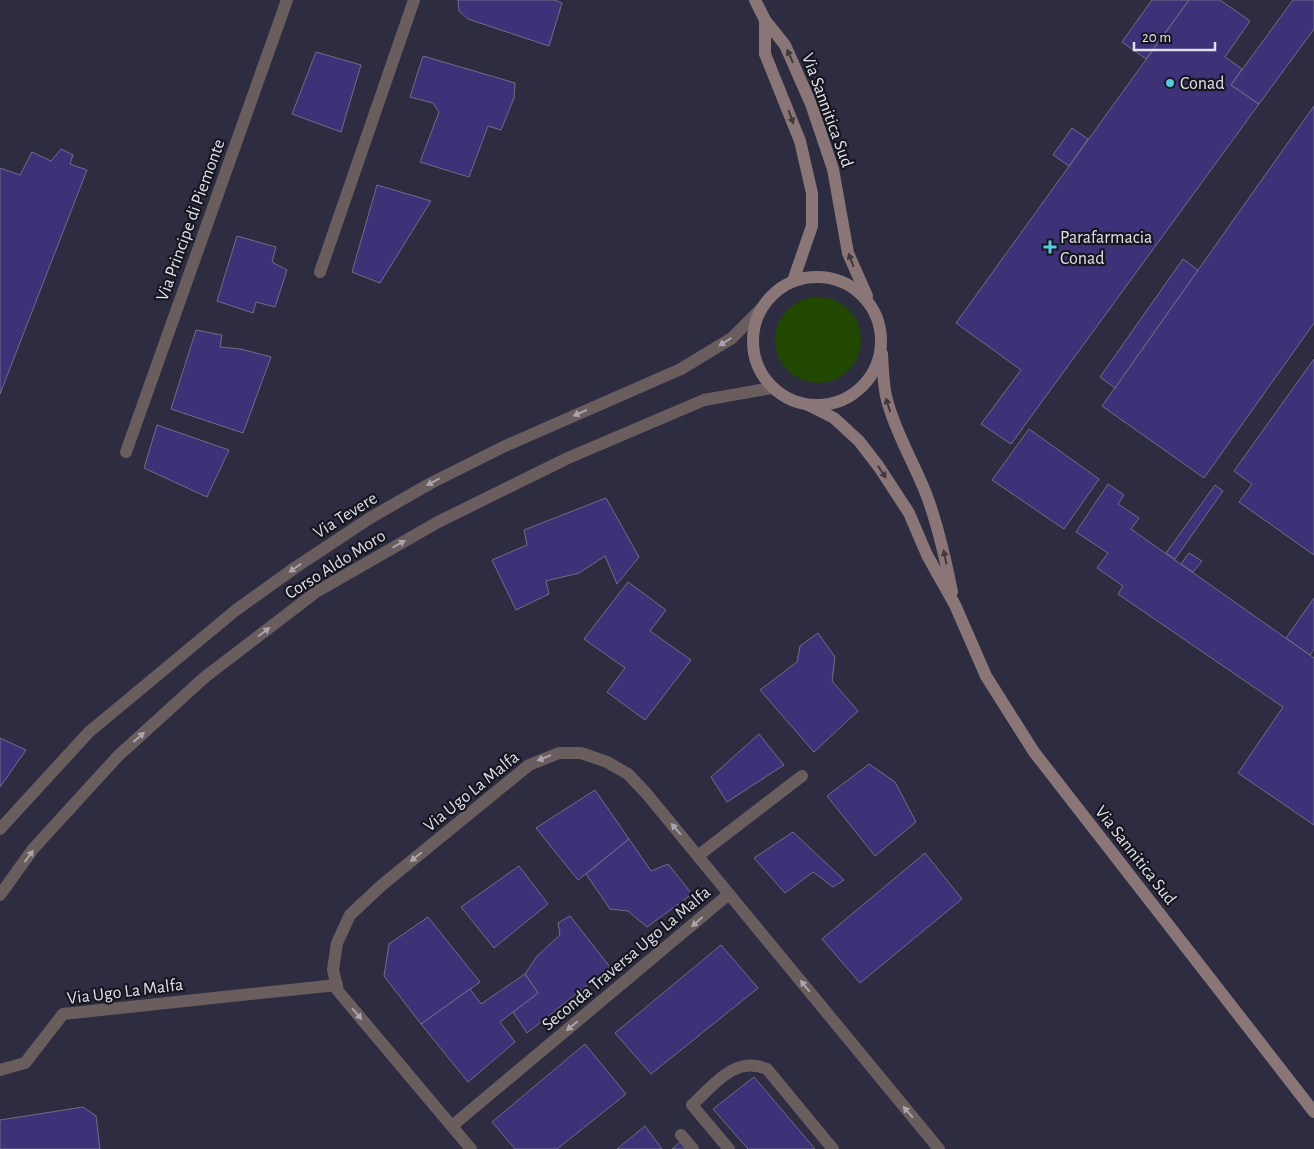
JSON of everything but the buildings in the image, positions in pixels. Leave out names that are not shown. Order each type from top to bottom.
[{"type":"main road","points":[[755,0],[765,20],[765,54],[800,141],[812,193],[812,226],[793,280]]},
{"type":"main road","name":"Via Sannitica Sud","points":[[765,20],[785,45],[811,104],[833,169],[848,253],[871,305]]},
{"type":"main road","points":[[815,276],[836,279],[856,289],[871,305],[880,325],[881,347],[876,367],[864,385],[848,397],[829,405],[808,405],[788,399],[772,388],[759,371],[753,351],[753,329],[761,309],[775,292],[793,280],[815,276]]},
{"type":"main road","name":"Via Sannitica Sud","points":[[881,347],[886,398],[897,430],[929,500],[941,540],[955,604]]},
{"type":"main road","name":"Via Sannitica Sud","points":[[808,405],[834,418],[859,441],[879,467],[909,513],[927,554],[955,604],[986,676],[1034,752],[1314,1112]]},
{"type":"street","name":"Via Principe di Piemonte","points":[[126,452],[287,0]]},
{"type":"street","points":[[320,272],[414,0]]},
{"type":"street","name":"Via Tevere","points":[[0,829],[89,732],[236,610],[296,567],[370,518],[431,483],[505,446],[681,370],[732,338],[761,309]]},
{"type":"street","name":"Corso Aldo Moro","points":[[0,895],[33,849],[118,756],[205,677],[316,592],[438,522],[568,458],[704,400],[772,388]]},
{"type":"street","name":"Via Ugo La Malfa","points":[[471,1149],[338,992],[333,970],[337,943],[350,915],[382,885],[529,765],[559,753],[581,753],[607,762],[628,774],[699,856],[729,894]]},
{"type":"street","points":[[699,856],[802,776]]},
{"type":"street","name":"Seconda Traversa Ugo La Malfa","points":[[452,1126],[729,894],[939,1149]]},
{"type":"street","name":"Via Ugo La Malfa","points":[[0,1070],[24,1063],[63,1014],[337,985]]},
{"type":"street","points":[[729,1149],[692,1105],[735,1067],[756,1064],[767,1068],[833,1149]]},
{"type":"street","points":[[682,1135],[694,1149]]},
{"type":"green space","points":[[818,297],[835,300],[849,309],[858,323],[861,340],[858,357],[849,371],[835,380],[818,383],[801,380],[787,371],[778,357],[775,340],[778,323],[787,309],[801,300]]},
{"type":"place","name":"Conad","points":[[1170,83]]},
{"type":"place","name":"Parafarmacia Conad","points":[[1050,247]]}]
